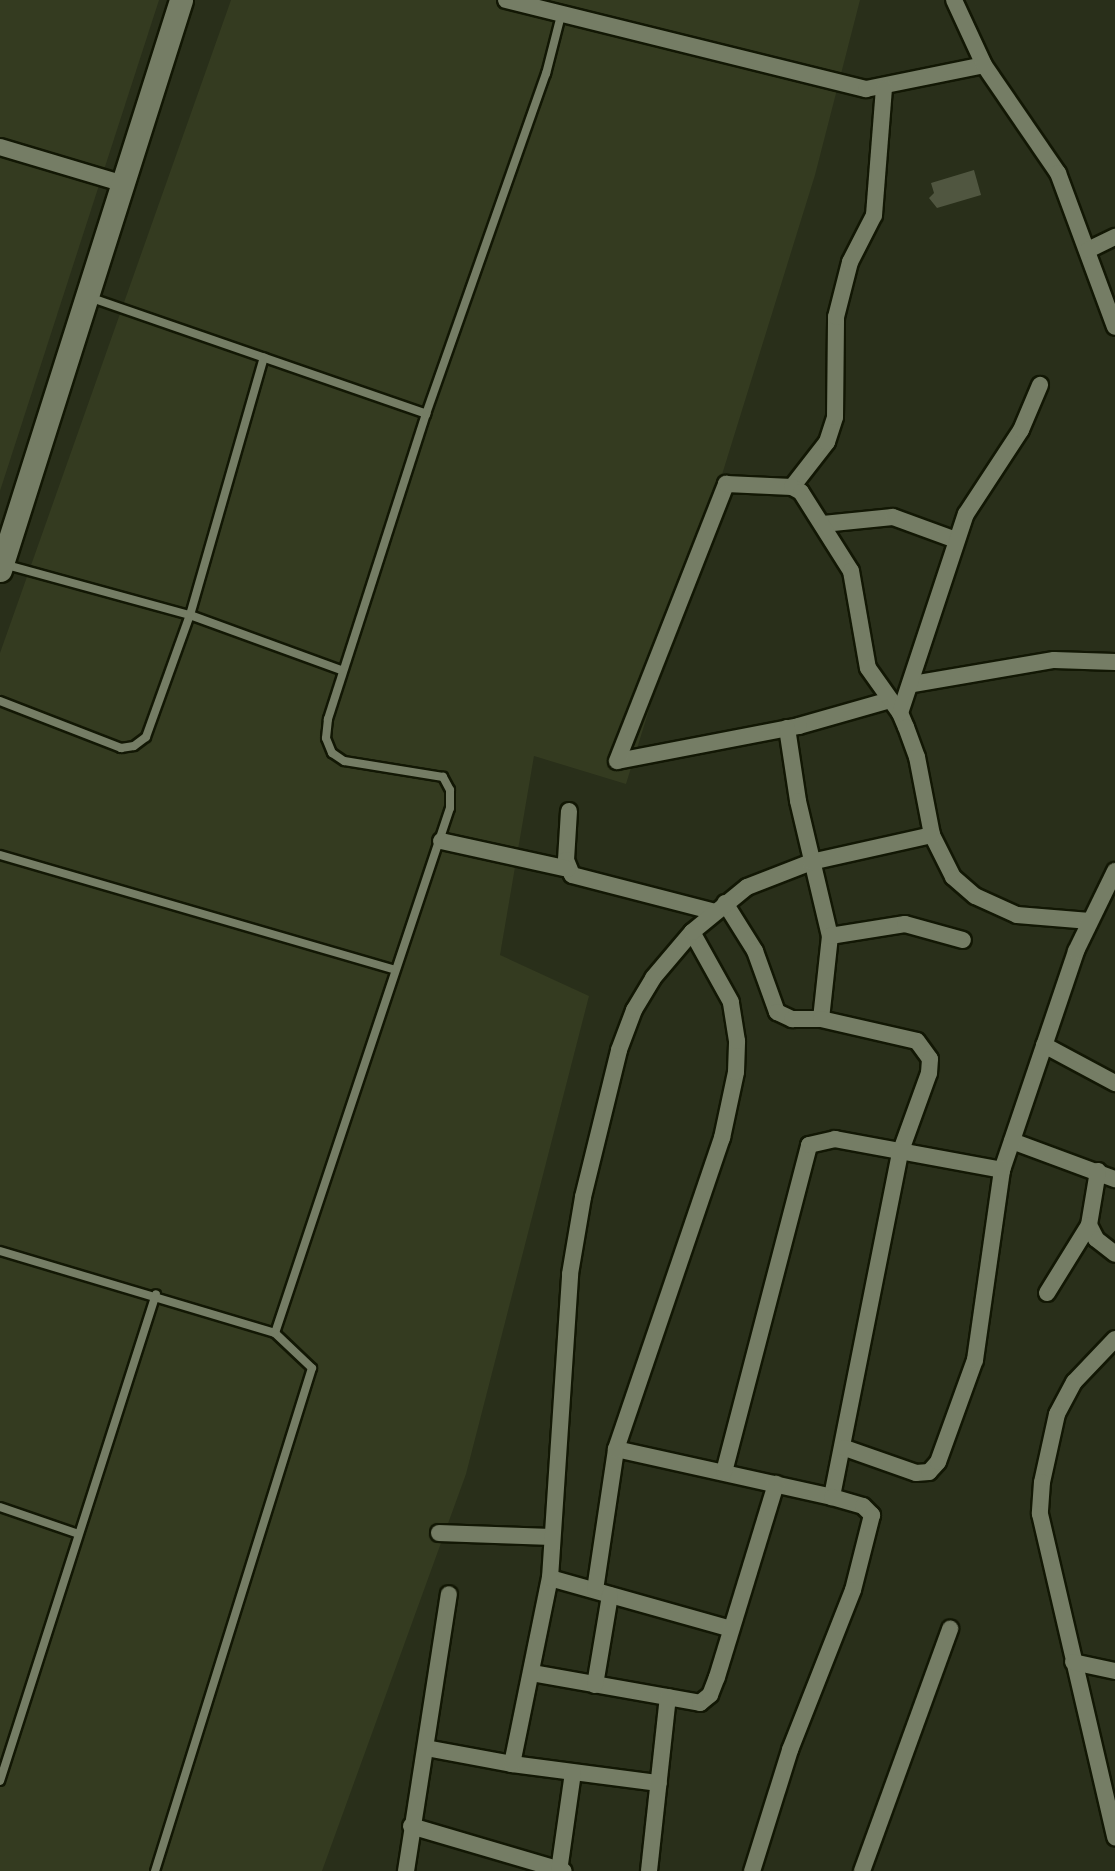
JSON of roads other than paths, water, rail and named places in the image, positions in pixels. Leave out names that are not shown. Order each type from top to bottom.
[{"type":"street","points":[[2,557],[89,297],[181,0]]},
{"type":"street","points":[[506,0],[851,87],[884,88],[984,65]]},
{"type":"street","points":[[954,0],[984,65],[1058,173],[1115,327]]},
{"type":"street","points":[[792,487],[827,442],[835,417],[836,317],[850,262],[874,215],[884,88]]},
{"type":"street","points":[[0,147],[124,184]]},
{"type":"street","points":[[1088,250],[1115,237]]},
{"type":"street","points":[[900,713],[913,684],[956,540],[979,492],[1027,419],[1040,385]]},
{"type":"street","points":[[890,700],[787,728],[617,761],[726,484],[792,487],[801,492],[851,571],[868,668],[900,713],[917,757],[932,835],[953,877],[975,896],[1017,915],[1090,920]]},
{"type":"street","points":[[823,524],[892,517],[956,540]]},
{"type":"street","points":[[913,684],[1054,660],[1115,662]]},
{"type":"street","points":[[787,728],[811,862],[830,936],[821,1019]]},
{"type":"street","points":[[568,869],[569,811]]},
{"type":"street","points":[[512,1764],[550,1578],[570,1275],[583,1197],[619,1050],[634,1010],[653,978],[692,932],[720,908],[769,875],[811,862],[932,835]]},
{"type":"street","points":[[441,841],[568,869],[572,874],[720,908],[755,951],[777,1012],[792,1019],[821,1019],[917,1041],[926,1048],[929,1073],[900,1153],[845,1448],[832,1497]]},
{"type":"street","points":[[845,1448],[916,1473],[929,1472],[938,1462],[975,1360],[1002,1170],[1090,920],[1115,871]]},
{"type":"street","points":[[830,936],[905,924],[963,940]]},
{"type":"street","points":[[595,1685],[616,1449],[722,1138],[736,1072],[737,1041],[731,1002],[692,932]]},
{"type":"street","points":[[1044,1045],[1115,1083]]},
{"type":"street","points":[[724,1472],[809,1145],[835,1139],[1002,1170]]},
{"type":"street","points":[[1012,1140],[1115,1179]]},
{"type":"street","points":[[1048,1293],[1089,1225],[1098,1171]]},
{"type":"street","points":[[1089,1225],[1096,1239],[1115,1254]]},
{"type":"street","points":[[1115,1339],[1065,1396],[1042,1482],[1044,1546],[1115,1837]]},
{"type":"street","points":[[616,1449],[832,1497],[863,1506],[872,1521],[853,1590],[790,1750],[752,1871]]},
{"type":"street","points":[[532,1673],[668,1697],[690,1704],[710,1695],[776,1484]]},
{"type":"street","points":[[439,1533],[551,1537]]},
{"type":"street","points":[[550,1578],[732,1629]]},
{"type":"street","points":[[406,1871],[449,1594]]},
{"type":"street","points":[[862,1871],[950,1629]]},
{"type":"street","points":[[1073,1662],[1115,1671]]},
{"type":"street","points":[[649,1871],[668,1697]]},
{"type":"street","points":[[426,1748],[512,1764],[659,1783]]},
{"type":"street","points":[[411,1826],[561,1871],[573,1773]]},
{"type":"lane","points":[[275,1333],[393,969],[441,841],[450,808],[450,790],[443,777],[344,761],[332,753],[326,738],[328,719],[341,670],[426,414],[546,74],[561,15]]},
{"type":"lane","points":[[89,297],[426,414]]},
{"type":"lane","points":[[0,701],[97,741],[134,746],[146,737],[190,615],[264,357]]},
{"type":"lane","points":[[2,557],[190,615],[341,670]]},
{"type":"lane","points":[[0,855],[393,969]]},
{"type":"lane","points":[[0,1251],[156,1294],[275,1333],[307,1359],[311,1380],[155,1871]]},
{"type":"lane","points":[[0,1781],[76,1533],[156,1294]]},
{"type":"lane","points":[[0,1507],[76,1533]]}]
